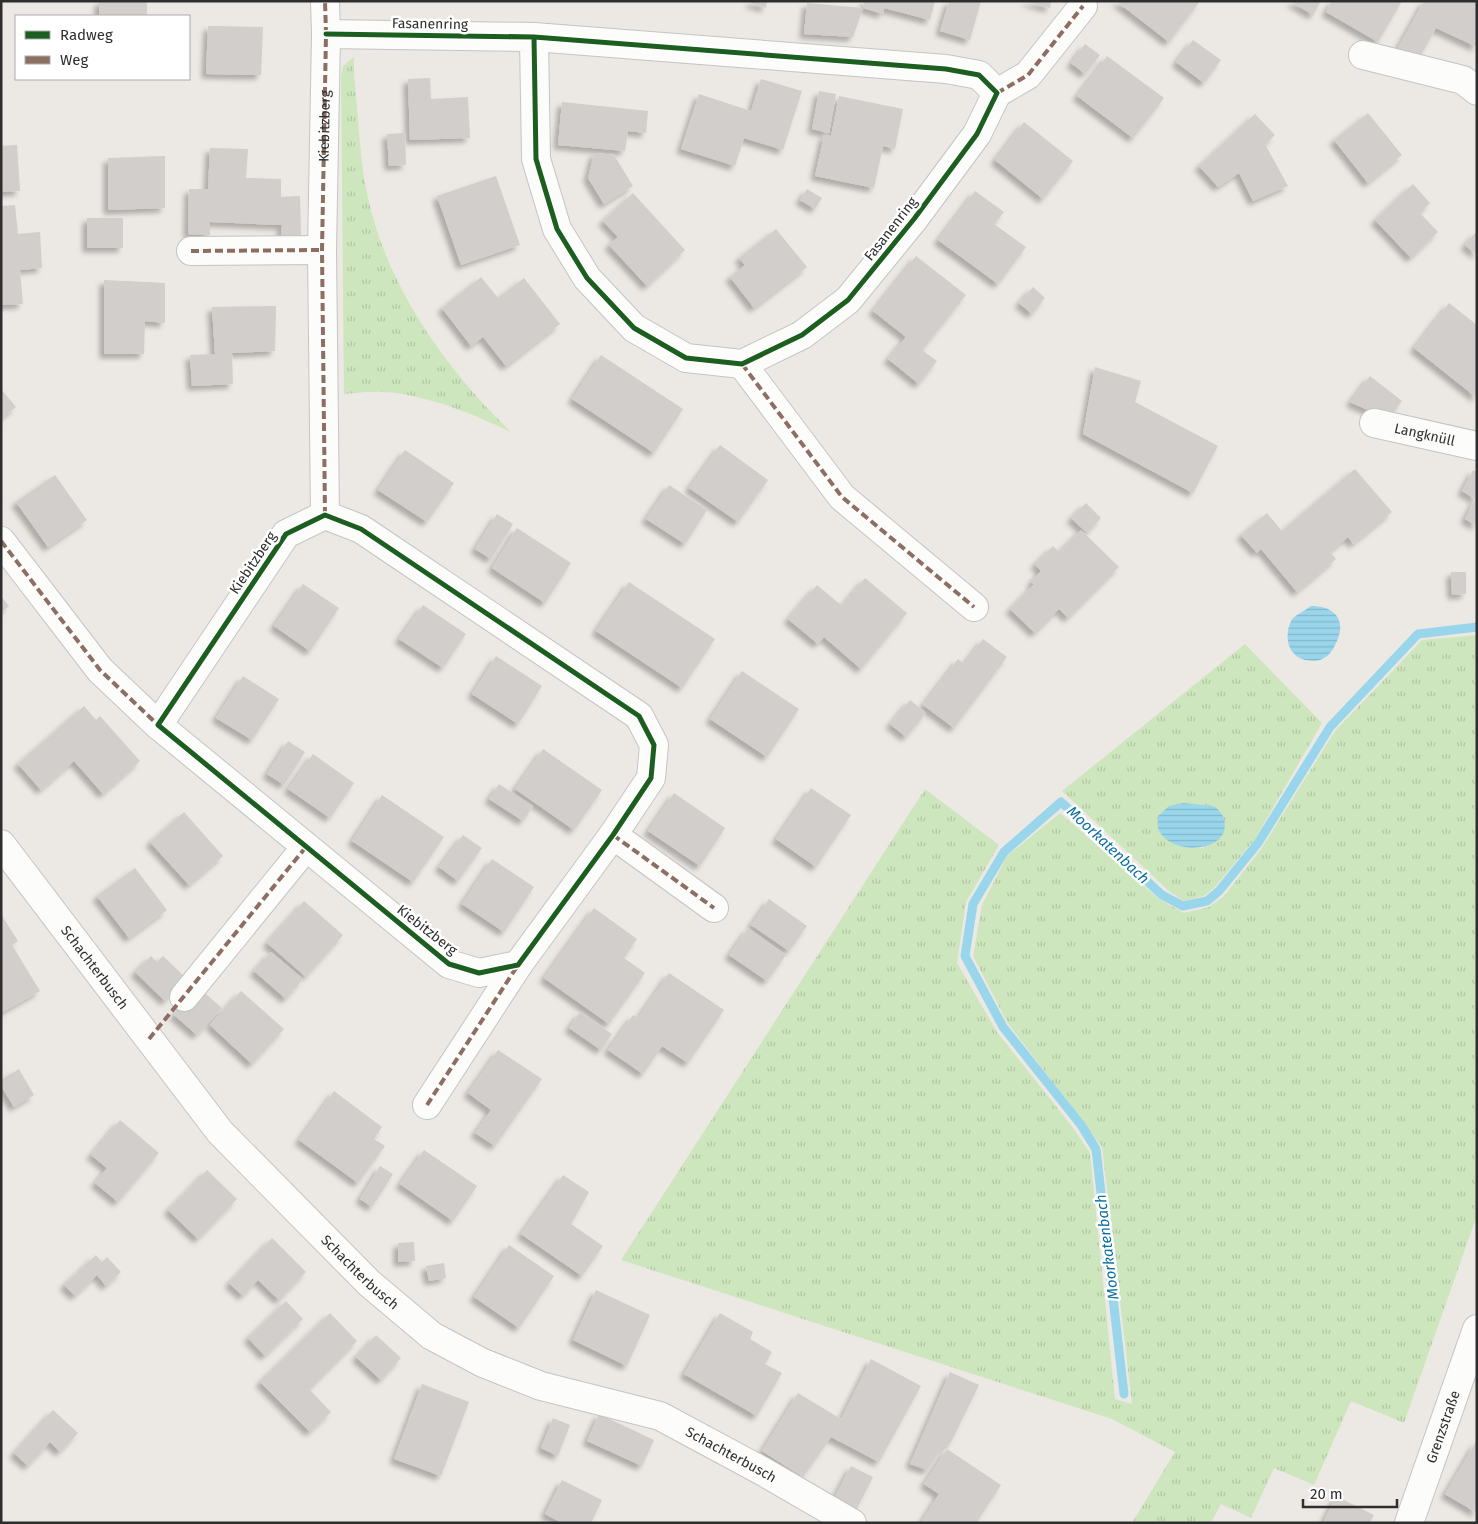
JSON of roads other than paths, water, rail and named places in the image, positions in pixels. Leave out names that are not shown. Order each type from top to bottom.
[{"type":"street","name":"Kiebitzberg","points":[[158,724],[286,534],[325,515],[322,250],[325,1]]},
{"type":"street","points":[[997,93],[1028,75],[1083,6]]},
{"type":"street","name":"Fasanenring","points":[[326,34],[534,37],[946,70],[979,75],[997,93],[977,134],[914,220],[878,265],[848,300],[802,335],[742,364]]},
{"type":"street","points":[[534,37],[536,159],[558,229],[587,278],[634,328],[686,358],[742,364],[842,497],[974,607]]},
{"type":"street","points":[[1363,55],[1463,80],[1477,91]]},
{"type":"street","points":[[191,251],[322,250]]},
{"type":"street","name":"Langknüll","points":[[1374,423],[1477,446]]},
{"type":"street","points":[[325,515],[361,529],[639,716],[654,745],[651,778],[613,835],[518,965],[427,1105]]},
{"type":"street","name":"Kiebitzberg","points":[[1,541],[100,670],[158,724],[306,848],[449,964],[480,973],[518,965]]},
{"type":"street","points":[[613,835],[714,908]]},
{"type":"street","name":"Schachterbusch","points":[[1,844],[220,1132],[369,1283],[432,1336],[483,1363],[540,1386],[660,1416],[852,1523]]},
{"type":"street","points":[[184,997],[306,848]]},
{"type":"street","name":"Grenzstraße","points":[[1409,1523],[1477,1329]]},
{"type":"water","points":[[1311,606],[1333,612],[1340,622],[1339,635],[1331,652],[1326,657],[1314,661],[1305,660],[1295,655],[1288,642],[1288,631],[1292,619]]},
{"type":"water","points":[[1184,803],[1213,806],[1222,814],[1224,831],[1219,839],[1210,845],[1198,848],[1174,844],[1164,837],[1158,828],[1158,816],[1169,806]]},
{"type":"waterway","name":"Moorkatenbach","points":[[1124,1394],[1096,1149],[1081,1125],[1003,1027],[965,956],[973,904],[1004,852],[1061,802],[1162,895],[1183,906],[1207,901],[1219,891],[1258,843],[1330,727],[1418,634],[1477,627]]}]
